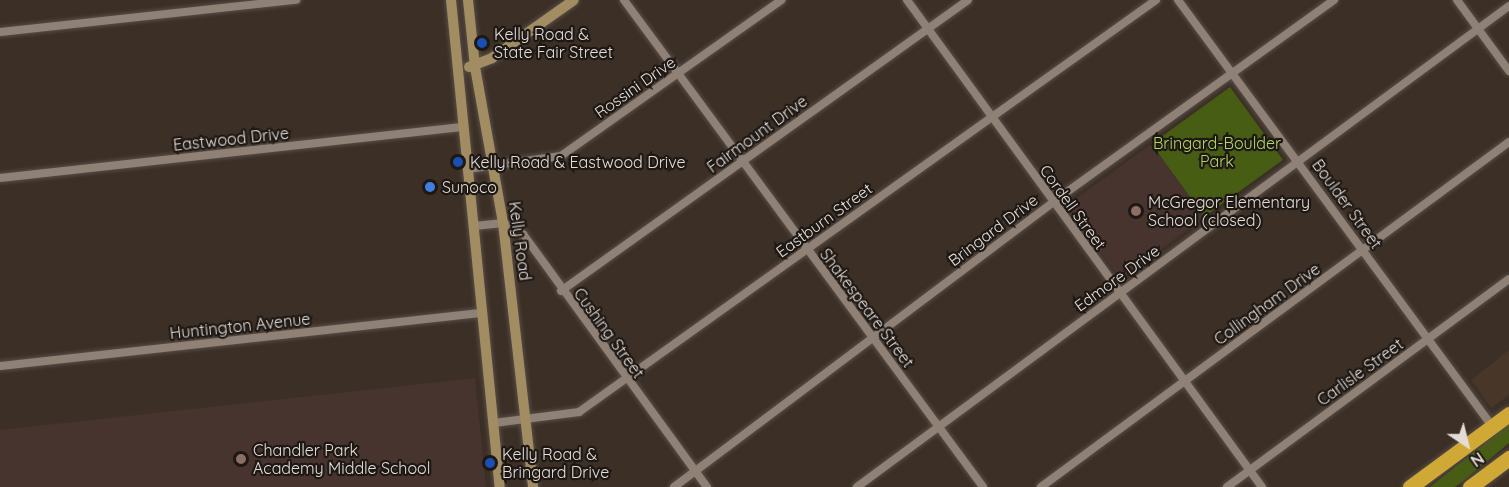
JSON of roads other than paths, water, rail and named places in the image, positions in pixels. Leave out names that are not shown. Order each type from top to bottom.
[{"type":"highway","points":[[1410,487],[1509,414]]},
{"type":"highway","points":[[1470,487],[1509,458]]},
{"type":"street","points":[[0,32],[296,0]]},
{"type":"street","points":[[451,0],[500,487]]},
{"type":"street","name":"Kelly Road","points":[[468,0],[475,67],[503,223],[533,487]]},
{"type":"street","points":[[458,69],[475,67],[492,58],[573,0]]},
{"type":"street","name":"Shakespeare Street","points":[[624,0],[983,487]]},
{"type":"street","name":"Rossini Drive","points":[[468,169],[561,156],[781,0]]},
{"type":"street","name":"Cordell Street","points":[[907,0],[1119,294],[1262,487]]},
{"type":"street","name":"Fairmount Drive","points":[[561,291],[968,0]]},
{"type":"street","name":"Eastburn Street","points":[[494,423],[576,414],[1156,0]]},
{"type":"street","name":"Boulder Street","points":[[1178,0],[1299,161],[1492,426]]},
{"type":"street","name":"Bringard Drive","points":[[674,487],[1053,202],[1334,0]]},
{"type":"street","points":[[1457,0],[1509,71]]},
{"type":"street","name":"Edmore Drive","points":[[857,487],[1509,6]]},
{"type":"street","name":"Eastwood Drive","points":[[0,178],[464,127]]},
{"type":"street","name":"Collingham Drive","points":[[1041,487],[1509,142]]},
{"type":"street","points":[[475,226],[503,223]]},
{"type":"street","name":"Cushing Street","points":[[503,223],[523,234],[561,291],[707,487]]},
{"type":"street","name":"Carlisle Street","points":[[1227,487],[1509,279]]},
{"type":"street","name":"Huntington Avenue","points":[[0,366],[483,313]]},
{"type":"place","name":"Kelly Road & State Fair Street","points":[[482,43]]},
{"type":"place","name":"Kelly Road & Eastwood Drive","points":[[458,162]]},
{"type":"place","name":"Sunoco","points":[[430,187]]},
{"type":"place","name":"McGregor Elementary School (closed)","points":[[1136,211]]},
{"type":"place","name":"Chandler Park Academy Middle School","points":[[241,459]]},
{"type":"place","name":"Kelly Road & Bringard Drive","points":[[490,463]]},
{"type":"park label","name":"Bringard-Boulder Park","points":[[1217,152]]}]
